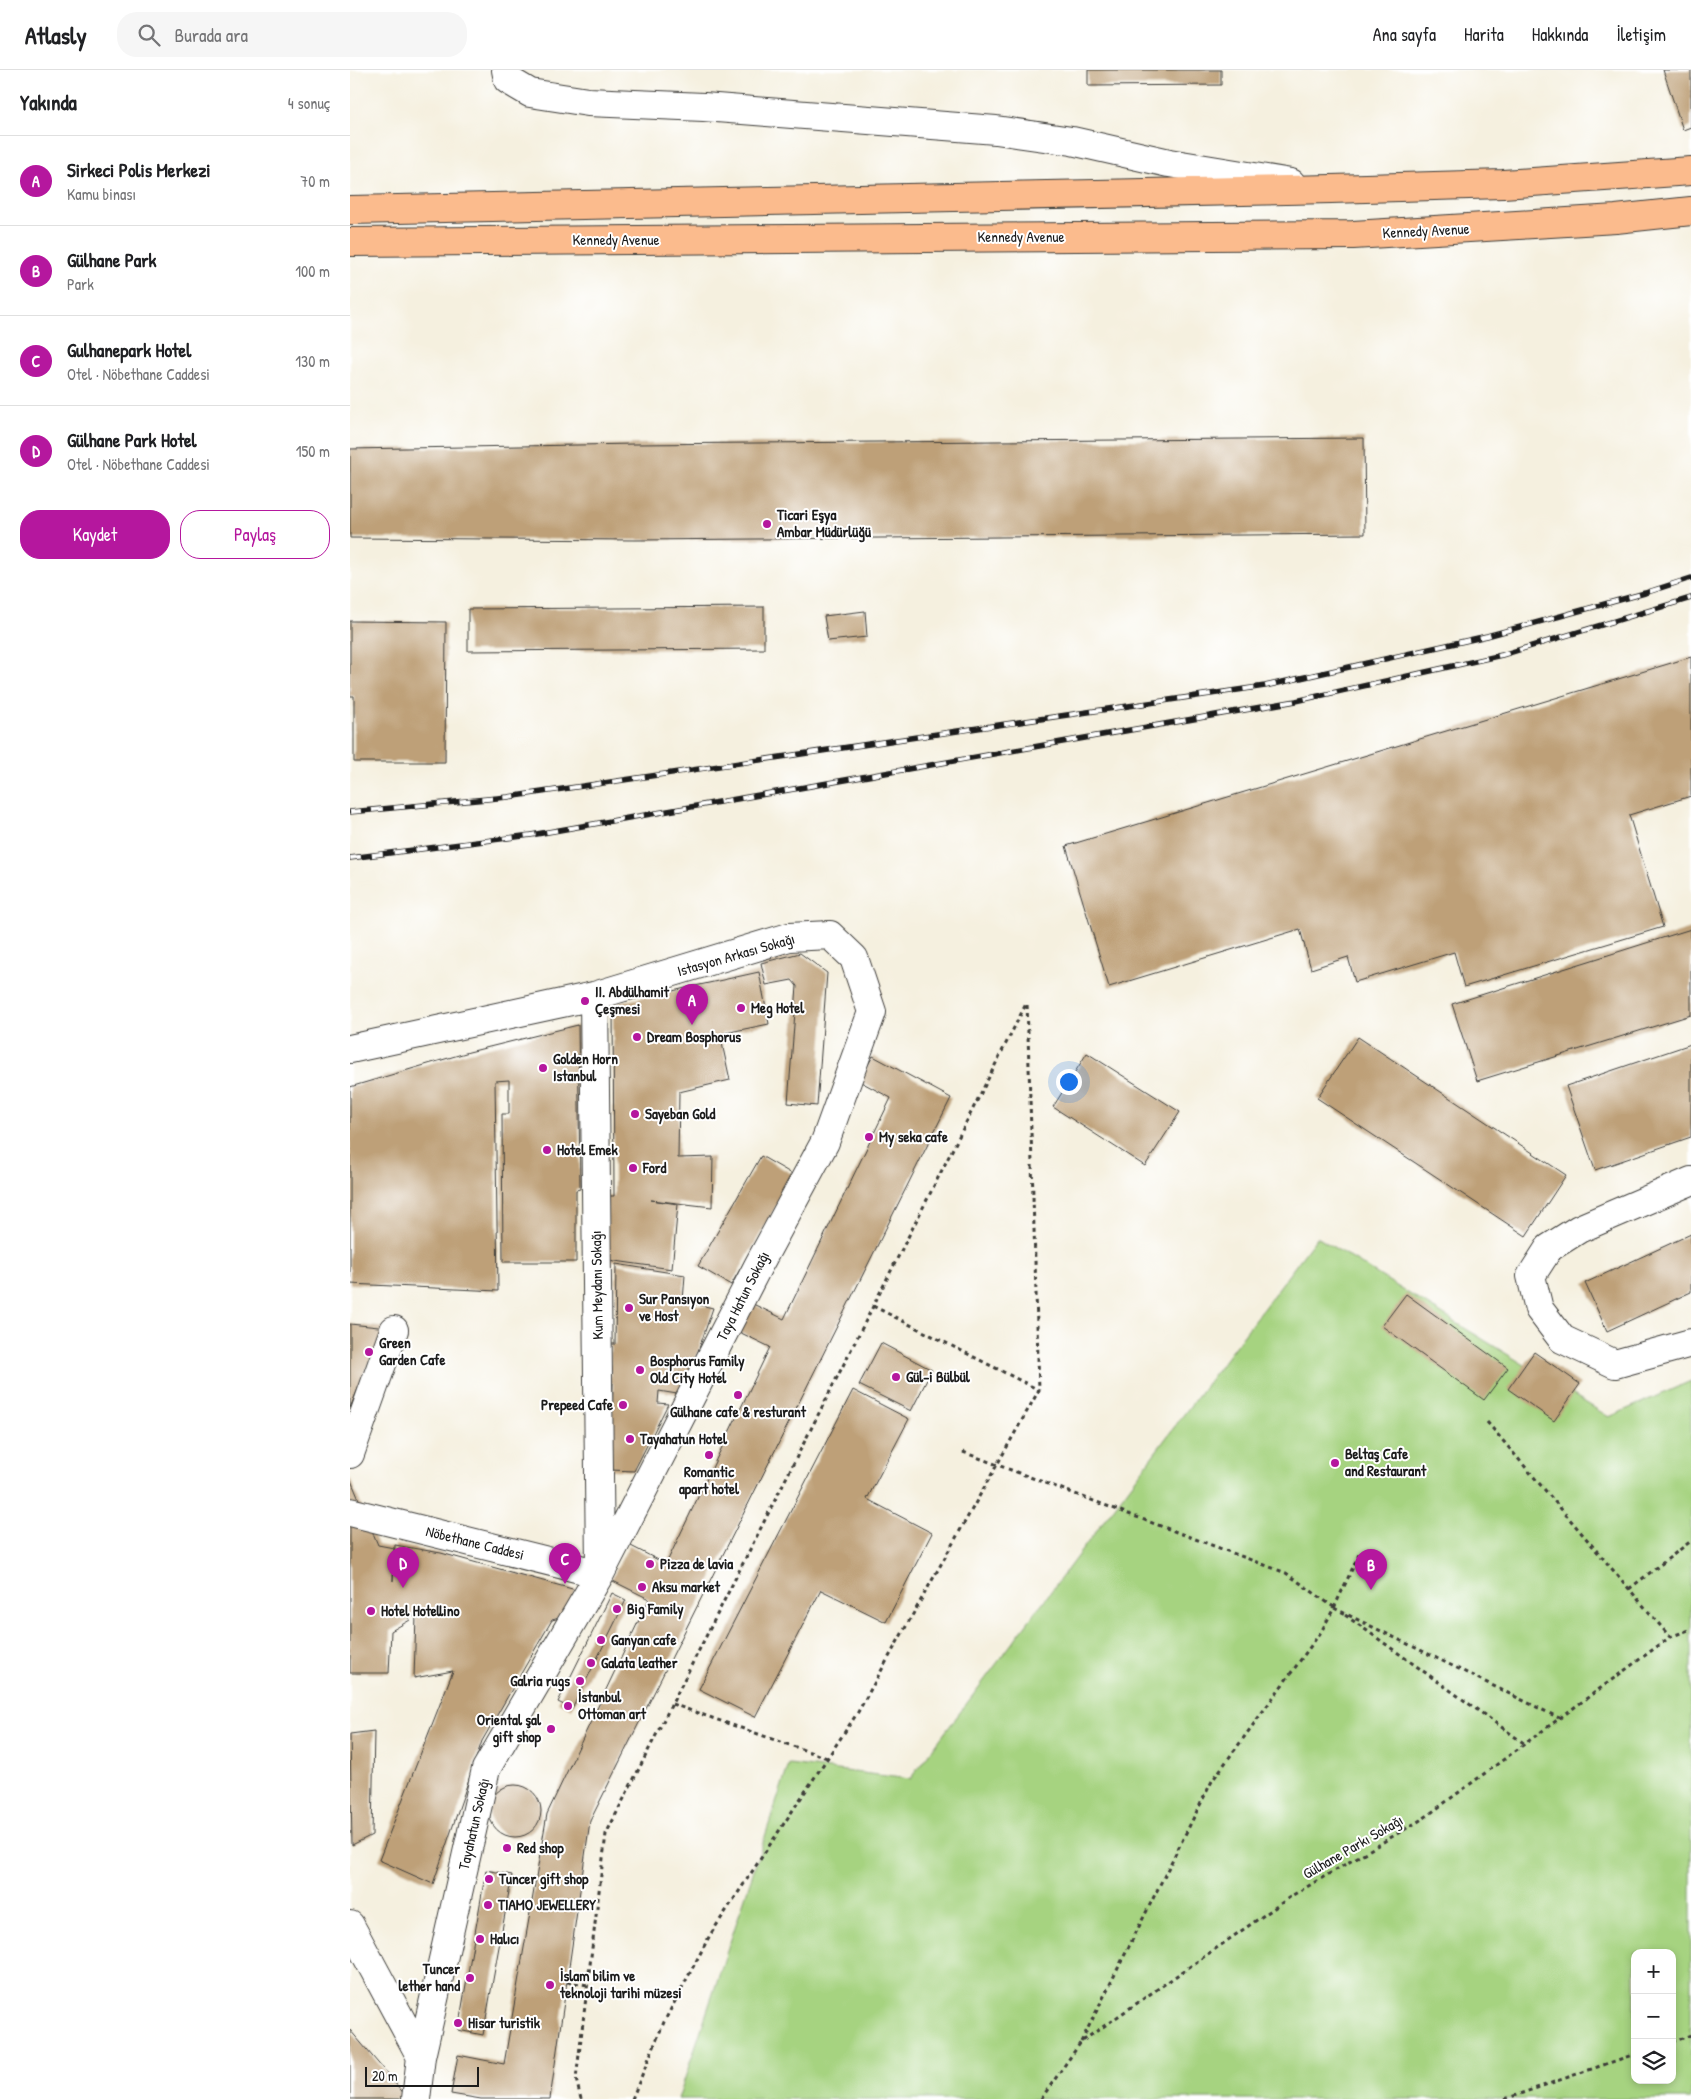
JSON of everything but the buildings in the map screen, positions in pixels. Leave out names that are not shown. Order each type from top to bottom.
[{"type":"main road","points":[[350,210],[1503,184],[1691,171]]},
{"type":"main road","name":"Kennedy Avenue","points":[[350,242],[1354,235],[1596,220],[1691,211]]},
{"type":"street","points":[[506,70],[508,80],[530,93],[588,102],[704,107],[996,130],[1072,142],[1169,163],[1331,189]]},
{"type":"street","name":"Istasyon Arkası Sokağı","points":[[350,1049],[594,996],[789,937],[830,935],[854,958],[872,1012]]},
{"type":"street","name":"Kum Meydanı Sokağı","points":[[594,996],[600,1574]]},
{"type":"street","name":"Taya Hatun Sokağı","points":[[600,1574],[758,1266],[825,1142],[872,1012]]},
{"type":"street","points":[[1691,1181],[1579,1229],[1549,1248],[1531,1276],[1539,1309],[1562,1339],[1615,1364],[1691,1343]]},
{"type":"street","points":[[350,1454],[394,1330]]},
{"type":"street","name":"Nöbethane Caddesi","points":[[350,1512],[600,1574]]},
{"type":"street","name":"Tayahatun Sokağı","points":[[416,2099],[421,2057],[486,1769],[600,1574]]},
{"type":"street","points":[[350,1926],[421,2057]]},
{"type":"path","points":[[581,2099],[576,2079],[606,1834],[1027,1002],[1039,1390],[858,1712],[710,1935],[664,2022],[632,2099]]},
{"type":"path","points":[[873,1306],[1039,1390]]},
{"type":"path","points":[[1487,1422],[1670,1637]]},
{"type":"path","points":[[963,1452],[1286,1573],[1525,1744]]},
{"type":"path","points":[[1629,1589],[1691,1541]]},
{"type":"path","points":[[1081,2042],[1212,1780],[1320,1632],[1334,1608],[1361,1550]]},
{"type":"path","points":[[1334,1608],[1559,1718]]},
{"type":"path","name":"Gülhane Parkı Sokağı","points":[[1041,2099],[1081,2042],[1293,1895],[1424,1818],[1670,1637],[1691,1629]]},
{"type":"path","points":[[672,1704],[827,1758]]},
{"type":"path","points":[[567,1982],[588,1985]]},
{"type":"path","points":[[1676,2041],[1691,2035]]},
{"type":"path","points":[[1506,2099],[1631,2055]]},
{"type":"green space","points":[[1317,1237],[1609,1417],[1691,1381],[1691,2099],[678,2099],[789,1764],[910,1779]]},
{"type":"railway","points":[[350,812],[508,797],[1265,686],[1487,636],[1645,593],[1691,578]]},
{"type":"railway","points":[[350,858],[531,835],[1296,701],[1502,655],[1691,598]]},
{"type":"place","name":"Ticari Eşya Ambar Müdürlüğü","points":[[767,524]]},
{"type":"place","name":"II. Abdülhamit Çeşmesi","points":[[585,1001]]},
{"type":"place","name":"Meg Hotel","points":[[741,1008]]},
{"type":"place","name":"Sirkeci Polis Merkezi","points":[[692,1025]]},
{"type":"place","name":"Dream Bosphorus","points":[[637,1037]]},
{"type":"place","name":"Golden Horn Istanbul","points":[[543,1068]]},
{"type":"place","name":"Sayeban Gold","points":[[635,1114]]},
{"type":"place","name":"My seka cafe","points":[[869,1137]]},
{"type":"place","name":"Hotel Emek","points":[[547,1150]]},
{"type":"place","name":"Ford","points":[[633,1168]]},
{"type":"place","name":"Sur Pansıyon ve Host","points":[[629,1308]]},
{"type":"place","name":"Green Garden Cafe","points":[[369,1352]]},
{"type":"place","name":"Bosphorus Family Old City Hotel","points":[[640,1370]]},
{"type":"place","name":"Gül-i Bülbül","points":[[896,1377]]},
{"type":"place","name":"Gülhane cafe & resturant","points":[[738,1395]]},
{"type":"place","name":"Prepeed Cafe","points":[[623,1405]]},
{"type":"place","name":"Tayahatun Hotel","points":[[630,1439]]},
{"type":"place","name":"Romantic apart hotel","points":[[709,1455]]},
{"type":"place","name":"Beltaş Cafe and Restaurant","points":[[1335,1463]]},
{"type":"place","name":"Pizza de lavia","points":[[650,1564]]},
{"type":"place","name":"Gulhanepark Hotel","points":[[565,1584]]},
{"type":"place","name":"Aksu market","points":[[642,1587]]},
{"type":"place","name":"Gülhane Park Hotel","points":[[403,1588]]},
{"type":"place","name":"Gülhane Park","points":[[1371,1590]]},
{"type":"place","name":"Big Family","points":[[617,1609]]},
{"type":"place","name":"Hotel Hotellino","points":[[371,1611]]},
{"type":"place","name":"Ganyan cafe","points":[[601,1640]]},
{"type":"place","name":"Galata leather","points":[[591,1663]]},
{"type":"place","name":"Galria rugs","points":[[580,1681]]},
{"type":"place","name":"İstanbul Ottoman art","points":[[568,1706]]},
{"type":"place","name":"Oriental şal gift shop","points":[[551,1729]]},
{"type":"place","name":"Red shop","points":[[507,1848]]},
{"type":"place","name":"Tuncer gift shop","points":[[489,1879]]},
{"type":"place","name":"TIAMO JEWELLERY","points":[[488,1905]]},
{"type":"place","name":"Halıcı","points":[[480,1939]]},
{"type":"place","name":"Tuncer lether hand","points":[[470,1978]]},
{"type":"place","name":"İslam bilim ve teknoloji tarihi müzesi","points":[[550,1985]]},
{"type":"place","name":"Hisar turistik","points":[[458,2023]]}]
